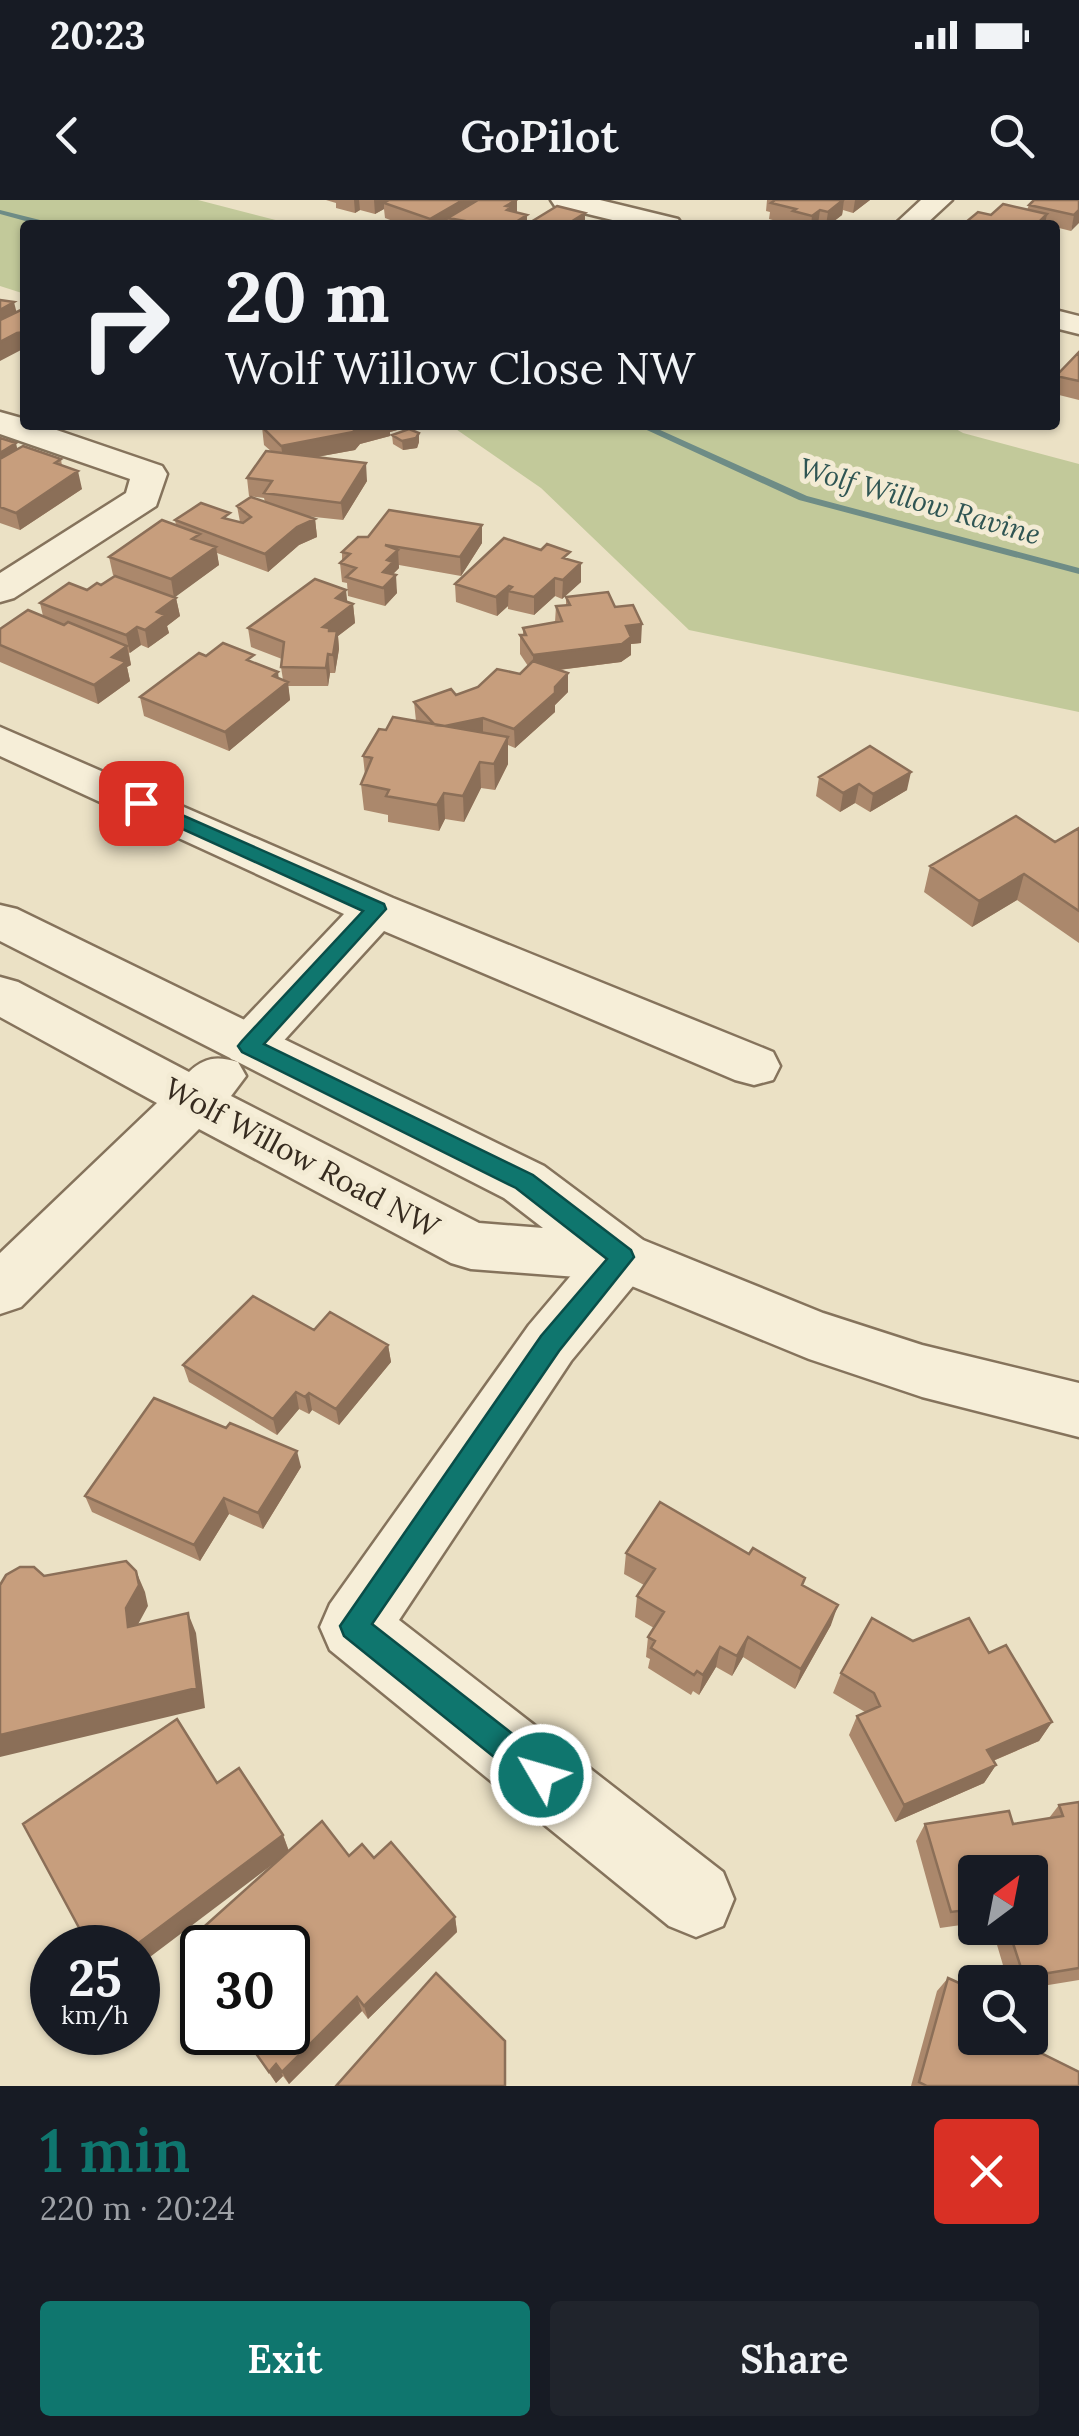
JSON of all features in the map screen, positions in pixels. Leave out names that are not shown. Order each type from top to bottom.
[{"type":"street","points":[[565,200],[647,220]]},
{"type":"street","points":[[914,220],[938,200]]},
{"type":"street","points":[[0,590],[143,498],[149,474],[23,430]]},
{"type":"street","points":[[0,740],[376,909],[754,1066]]},
{"type":"street","points":[[0,1290],[249,1046],[376,909]]},
{"type":"street","name":"Wolf Willow Road NW","points":[[0,921],[524,1182],[622,1257],[809,1334],[922,1371],[1079,1410]]},
{"type":"street","name":"Wolf Willow Road NW","points":[[0,996],[255,1136],[471,1246],[622,1257]]},
{"type":"street","points":[[622,1257],[550,1343],[354,1626],[696,1898]]},
{"type":"green space","points":[[0,200],[198,200],[276,220],[20,220],[20,292],[0,286]]},
{"type":"green space","points":[[457,430],[958,430],[1079,464],[1079,712],[689,630],[541,488]]},
{"type":"building","points":[[463,200],[430,219],[384,203]]},
{"type":"building","points":[[478,200],[516,200],[506,206],[511,207],[507,210],[527,215],[519,220],[448,218]]},
{"type":"building","points":[[843,200],[828,212],[820,210],[812,216],[771,203]]},
{"type":"building","points":[[1034,200],[1079,200],[1079,210],[1074,215],[1029,205]]},
{"type":"building","points":[[1003,204],[1047,214],[1041,220],[968,220],[978,212],[991,215]]},
{"type":"building","points":[[557,206],[585,213],[574,220],[534,220]]},
{"type":"building","points":[[0,300],[14,302],[0,310]]},
{"type":"building","points":[[20,310],[20,333],[0,342],[0,320]]},
{"type":"building","points":[[1079,352],[1079,381],[1060,377],[1060,372]]},
{"type":"building","points":[[265,430],[355,430],[353,432],[281,446]]},
{"type":"building","points":[[406,430],[419,433],[416,438],[402,441],[392,435]]},
{"type":"building","points":[[0,438],[16,443],[0,453]]},
{"type":"building","points":[[23,446],[61,459],[55,463],[78,471],[16,513],[0,507],[0,459]]},
{"type":"building","points":[[266,451],[366,463],[341,503],[264,493],[272,481],[247,478]]},
{"type":"building","points":[[251,497],[315,519],[297,527],[265,554],[175,520],[201,503],[230,513],[223,518],[243,523],[251,517],[237,506]]},
{"type":"building","points":[[389,510],[482,525],[460,557],[385,545],[398,550],[387,560],[393,562],[383,572],[396,575],[383,588],[346,577],[356,568],[340,563],[350,554],[342,552],[358,537],[368,537]]},
{"type":"building","points":[[162,520],[200,534],[192,539],[216,547],[171,579],[109,557]]},
{"type":"building","points":[[504,538],[541,550],[547,544],[570,552],[563,558],[581,563],[563,580],[555,578],[534,597],[508,591],[512,587],[509,586],[496,597],[455,584]]},
{"type":"building","points":[[115,576],[176,598],[157,612],[165,615],[145,630],[137,627],[126,635],[40,603],[69,583],[87,590]]},
{"type":"building","points":[[315,579],[346,590],[336,598],[353,604],[323,627],[337,631],[333,655],[328,654],[326,668],[281,667],[284,642],[248,628]]},
{"type":"building","points":[[608,592],[615,607],[633,605],[642,624],[626,626],[631,637],[622,644],[533,655],[520,635],[526,635],[523,628],[562,621],[556,606],[570,605],[566,597]]},
{"type":"building","points":[[28,610],[127,646],[112,657],[126,662],[94,685],[0,645],[0,629]]},
{"type":"building","points":[[223,643],[254,655],[247,660],[278,672],[273,676],[288,682],[225,732],[140,697],[199,653],[206,656]]},
{"type":"building","points":[[533,661],[568,673],[555,687],[555,693],[514,729],[483,718],[435,725],[414,702],[451,689],[456,695],[478,687],[497,669],[520,674]]},
{"type":"building","points":[[393,717],[508,737],[494,764],[480,762],[463,796],[444,793],[437,805],[386,796],[389,790],[361,784],[372,758],[363,756],[379,729],[386,730]]},
{"type":"building","points":[[870,746],[911,772],[873,794],[859,784],[843,793],[819,777]]},
{"type":"building","points":[[1016,816],[1055,842],[1079,828],[1079,911],[1024,874],[979,901],[930,866]]},
{"type":"building","points":[[253,1296],[314,1330],[330,1312],[388,1345],[336,1409],[309,1393],[305,1397],[296,1392],[273,1419],[183,1365]]},
{"type":"building","points":[[154,1398],[226,1428],[230,1423],[297,1451],[258,1513],[224,1498],[194,1545],[85,1496]]},
{"type":"building","points":[[660,1502],[749,1554],[753,1548],[805,1578],[802,1585],[838,1605],[801,1669],[748,1637],[737,1656],[720,1647],[703,1675],[697,1671],[694,1675],[651,1648],[655,1641],[648,1637],[664,1612],[637,1596],[655,1569],[626,1553]]},
{"type":"building","points":[[126,1561],[136,1571],[139,1585],[126,1608],[128,1627],[188,1613],[197,1688],[0,1735],[0,1585],[6,1575],[20,1567],[34,1567],[44,1576]]},
{"type":"building","points":[[872,1618],[913,1641],[969,1618],[989,1653],[1006,1645],[1052,1722],[987,1750],[996,1765],[904,1805],[857,1716],[880,1706],[874,1693],[841,1673]]},
{"type":"building","points":[[177,1719],[217,1783],[239,1768],[283,1835],[160,1927],[78,1925],[23,1824]]},
{"type":"building","points":[[1079,1802],[1079,1968],[1048,1973],[1048,1965],[1020,1965],[1014,1945],[1048,1945],[1048,1855],[958,1855],[958,1911],[951,1912],[925,1824],[1009,1811],[1013,1824],[1063,1816],[1059,1805]]},
{"type":"building","points":[[322,1821],[349,1856],[362,1844],[374,1858],[391,1842],[455,1917],[364,2006],[357,1997],[310,2044],[310,1925],[206,1925]]},
{"type":"building","points":[[436,1973],[505,2041],[505,2086],[336,2086]]},
{"type":"building","points":[[948,1978],[958,1982],[958,2055],[1045,2055],[1079,2072],[1079,2086],[927,2086],[919,2082]]},
{"type":"building","points":[[257,2055],[299,2055],[282,2072],[276,2064],[269,2072]]},
{"type":"waterway","name":"Wolf Willow Ravine","points":[[0,212],[30,220]]},
{"type":"waterway","name":"Wolf Willow Ravine","points":[[652,430],[803,498],[1079,571]]},
{"type":"route","points":[[141,803],[376,909],[249,1046],[524,1182],[622,1257],[550,1343],[354,1626],[541,1775]]}]
